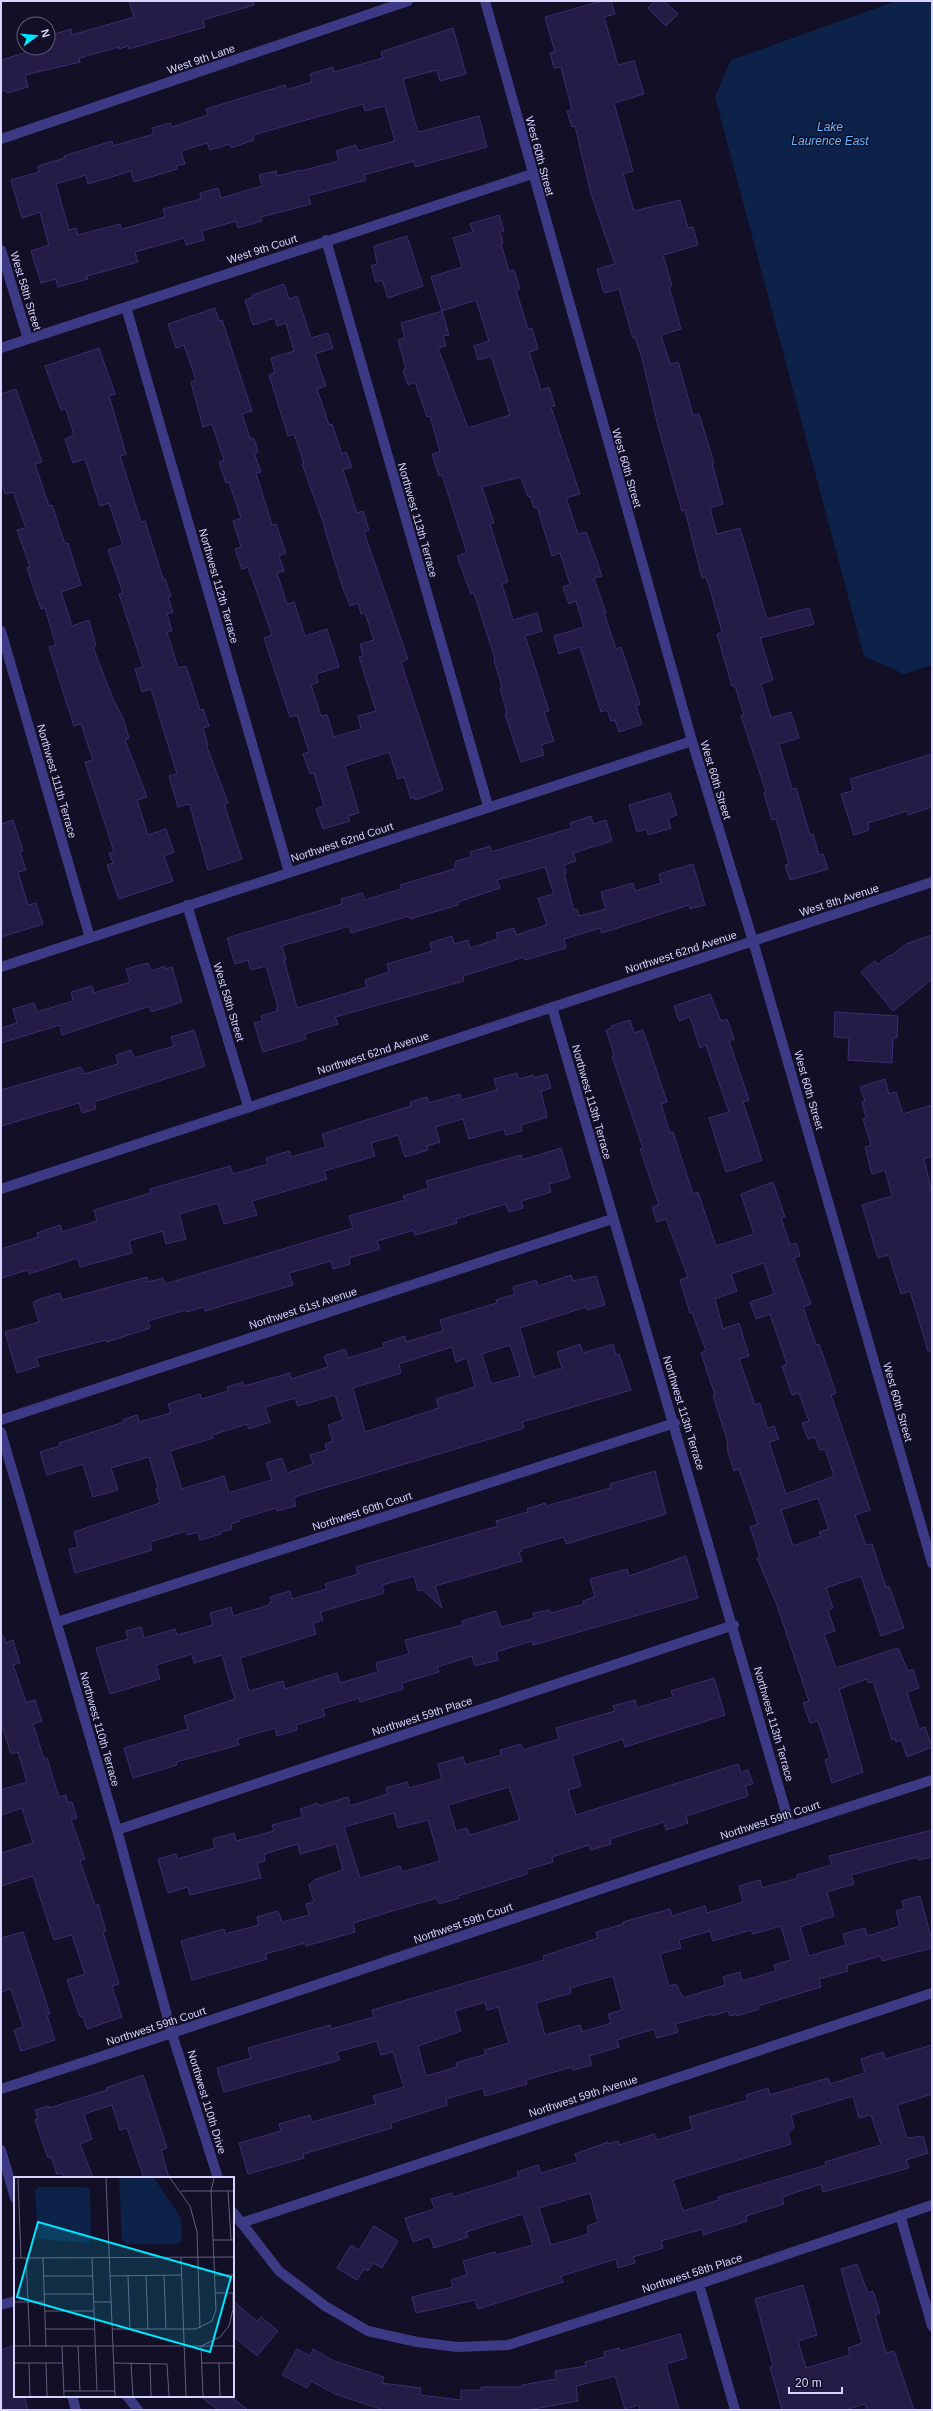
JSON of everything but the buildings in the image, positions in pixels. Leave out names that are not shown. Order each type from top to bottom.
[{"type":"street","name":"West 9th Lane","points":[[1,139],[408,1]]},
{"type":"street","name":"West 60th Street","points":[[485,1],[532,174],[692,741],[753,941],[932,1563]]},
{"type":"street","name":"West 9th Court","points":[[1,348],[326,240],[532,174]]},
{"type":"street","name":"Northwest 113th Terrace","points":[[326,240],[488,806]]},
{"type":"street","name":"West 58th Street","points":[[1,250],[28,339]]},
{"type":"street","name":"Northwest 112th Terrace","points":[[126,307],[289,872]]},
{"type":"street","name":"Northwest 111th Terrace","points":[[1,632],[90,938]]},
{"type":"street","name":"Northwest 62nd Court","points":[[1,967],[488,806],[692,741]]},
{"type":"street","name":"West 8th Avenue","points":[[753,941],[932,882]]},
{"type":"street","name":"West 58th Street","points":[[187,905],[248,1106]]},
{"type":"street","name":"Northwest 62nd Avenue","points":[[1,1189],[248,1106],[552,1008],[753,941]]},
{"type":"street","name":"Northwest 113th Terrace","points":[[552,1008],[612,1219],[675,1423],[734,1625],[790,1826]]},
{"type":"street","name":"Northwest 61st Avenue","points":[[1,1420],[612,1219]]},
{"type":"street","name":"Northwest 60th Court","points":[[57,1622],[675,1423]]},
{"type":"street","name":"Northwest 110th Terrace","points":[[1,1432],[117,1830],[172,2034]]},
{"type":"street","name":"Northwest 59th Place","points":[[117,1830],[734,1625]]},
{"type":"street","name":"Northwest 59th Court","points":[[1,2089],[172,2034],[790,1826],[932,1780]]},
{"type":"street","name":"Northwest 59th Avenue","points":[[241,2223],[932,1993]]},
{"type":"street","name":"Northwest 110th Drive","points":[[172,2034],[218,2177]]},
{"type":"street","points":[[1,2150],[14,2195]]},
{"type":"street","name":"Northwest 58th Place","points":[[241,2223],[279,2271],[325,2306],[368,2331],[417,2342],[456,2347],[508,2345],[699,2284],[932,2205]]},
{"type":"street","points":[[234,2213],[241,2223]]},
{"type":"street","points":[[900,2215],[932,2326]]},
{"type":"street","points":[[699,2284],[735,2410]]},
{"type":"street","points":[[1,2305],[14,2301]]},
{"type":"street","points":[[72,2397],[76,2410]]},
{"type":"street","points":[[128,2397],[138,2410]]},
{"type":"water","name":"Lake Laurence East","points":[[896,1],[932,1],[932,665],[904,674],[864,656],[715,97],[731,60]]}]
